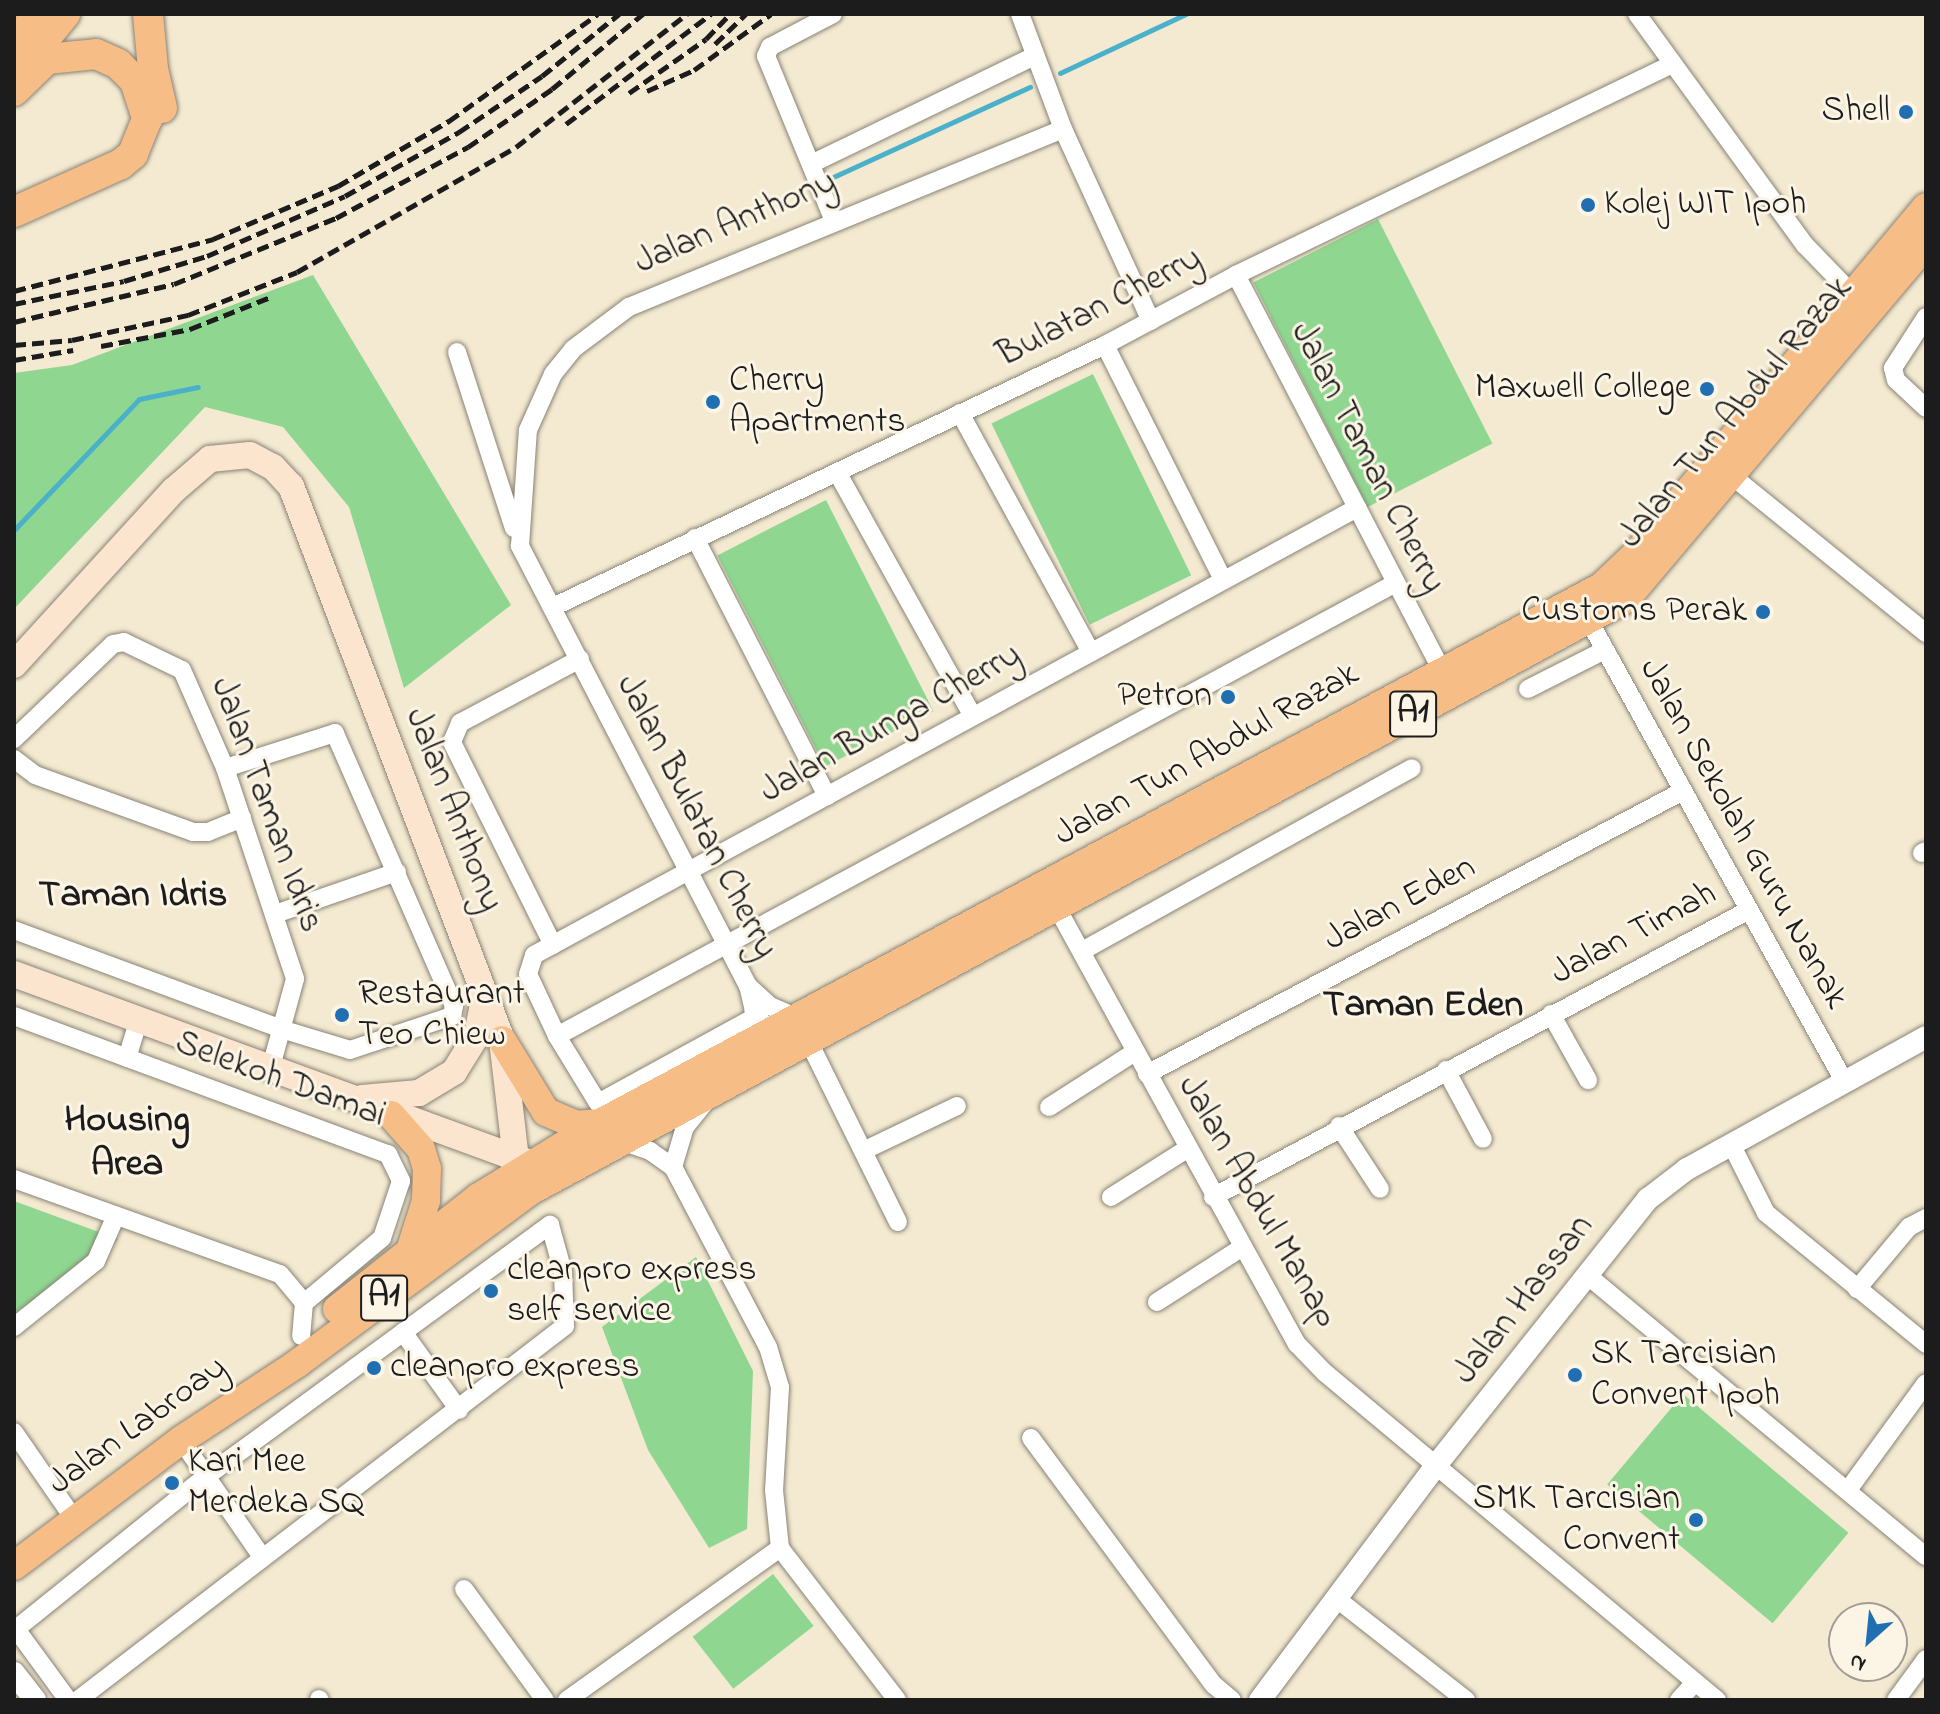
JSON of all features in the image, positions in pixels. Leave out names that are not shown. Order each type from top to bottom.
[{"type":"highway","points":[[14,42],[38,14]]},
{"type":"highway","points":[[14,78],[65,14]]},
{"type":"highway","points":[[14,232],[122,185],[155,151],[162,104],[153,69],[148,14]]},
{"type":"highway","points":[[14,91],[47,59],[96,54],[118,64],[135,81],[147,119],[133,154],[121,164],[75,189],[14,212]]},
{"type":"main road","name":"Jalan Tun Abdul Razak","points":[[271,1377],[301,1336],[409,1255],[479,1197],[523,1168],[714,1090],[784,1032],[1056,906],[1588,619],[1640,587],[1732,476],[1862,303],[1926,207]]},
{"type":"main road","name":"Jalan Tun Abdul Razak","points":[[271,1377],[298,1363],[495,1214],[611,1132],[942,942],[1441,669],[1601,587],[1644,544],[1752,415],[1862,303],[1924,250]]},
{"type":"main road","points":[[1732,476],[1732,458],[1752,415]]},
{"type":"main road","name":"Jalan Anthony","points":[[14,665],[174,490],[210,459],[250,455],[273,467],[291,486],[502,1040],[523,1168]]},
{"type":"main road","points":[[1644,544],[1704,483],[1726,472],[1732,476]]},
{"type":"main road","points":[[942,942],[1024,903],[1056,906],[1055,897],[1064,885],[1097,859]]},
{"type":"main road","points":[[14,974],[355,1098],[523,1168],[495,1214]]},
{"type":"main road","points":[[355,1098],[419,1093],[445,1079],[468,1054],[485,994]]},
{"type":"main road","points":[[502,1040],[546,1112],[576,1125],[611,1132]]},
{"type":"main road","points":[[391,1115],[421,1149],[427,1169],[426,1201],[409,1255]]},
{"type":"main road","name":"Jalan Labroay","points":[[14,1566],[181,1440],[271,1377]]},
{"type":"street","points":[[833,14],[770,47],[766,56],[834,221]]},
{"type":"street","points":[[1020,14],[1063,129],[1151,321]]},
{"type":"street","points":[[1637,14],[1805,245],[1862,303]]},
{"type":"street","points":[[811,164],[1034,56]]},
{"type":"street","name":"Bulatan Cherry","points":[[553,607],[1105,345],[1236,275],[1673,64]]},
{"type":"street","name":"Jalan Anthony","points":[[520,546],[528,430],[553,374],[573,349],[629,307],[1063,129]]},
{"type":"street","name":"Jalan Taman Cherry","points":[[1236,275],[1441,669]]},
{"type":"street","points":[[1926,317],[1893,368],[1904,389],[1926,408]]},
{"type":"street","points":[[1105,345],[1223,580]]},
{"type":"street","points":[[457,352],[520,546],[553,607]]},
{"type":"street","points":[[960,413],[1091,652]]},
{"type":"street","points":[[837,472],[973,716]]},
{"type":"street","points":[[1732,476],[1926,633]]},
{"type":"street","name":"Jalan Bunga Cherry","points":[[784,1032],[598,1103],[557,1036],[528,974],[534,955],[1357,508]]},
{"type":"street","points":[[695,538],[827,796]]},
{"type":"street","points":[[557,1036],[1396,583]]},
{"type":"street","name":"Jalan Bulatan Cherry","points":[[553,607],[748,986],[784,1032],[863,1151],[898,1222]]},
{"type":"street","name":"Jalan Sekolah Guru Nanak","points":[[1588,619],[1747,911],[1843,1079]]},
{"type":"street","name":"Jalan Taman Idris","points":[[14,739],[103,652],[124,642],[182,670],[225,768],[295,979],[271,1067]]},
{"type":"street","points":[[1528,689],[1605,650]]},
{"type":"street","points":[[553,945],[452,742],[460,723],[580,659]]},
{"type":"street","points":[[14,930],[281,1029],[357,1051],[445,1022],[454,1006],[335,733],[225,768]]},
{"type":"street","points":[[14,759],[35,775],[193,832],[208,832],[242,818]]},
{"type":"street","points":[[1082,951],[1412,768]]},
{"type":"street","name":"Jalan Eden","points":[[1147,1074],[1683,791]]},
{"type":"street","points":[[275,914],[397,872]]},
{"type":"street","name":"Jalan Abdul Manap","points":[[1056,906],[1241,1248],[1297,1344],[1717,1700]]},
{"type":"street","name":"Jalan Timah","points":[[1213,1197],[1339,1126],[1747,911]]},
{"type":"street","points":[[748,986],[770,1006],[784,1032]]},
{"type":"street","points":[[1551,1014],[1588,1080]]},
{"type":"street","name":"Selekoh Damai","points":[[14,1016],[388,1154],[401,1181],[382,1238],[304,1303]]},
{"type":"street","points":[[127,1058],[139,1019]]},
{"type":"street","name":"Jalan Hassan","points":[[1260,1700],[1437,1464],[1648,1199],[1731,1144],[1843,1079],[1926,1037]]},
{"type":"street","points":[[1049,1107],[1135,1052]]},
{"type":"street","points":[[1446,1070],[1483,1139]]},
{"type":"street","points":[[673,1167],[685,1127],[714,1090]]},
{"type":"street","points":[[863,1151],[957,1106]]},
{"type":"street","points":[[1339,1126],[1380,1189]]},
{"type":"street","points":[[611,1132],[650,1151],[673,1167],[768,1347],[780,1387],[774,1490],[780,1548],[897,1700]]},
{"type":"street","points":[[1731,1144],[1766,1213],[1926,1344]]},
{"type":"street","points":[[1111,1197],[1187,1149]]},
{"type":"street","points":[[14,1179],[115,1218],[280,1274],[304,1303],[301,1336]]},
{"type":"street","points":[[14,1327],[96,1261],[115,1218]]},
{"type":"street","points":[[1857,1289],[1909,1227],[1926,1218]]},
{"type":"street","points":[[68,1700],[16,1629],[204,1478],[550,1225],[563,1272],[565,1326],[78,1700]]},
{"type":"street","points":[[1157,1302],[1241,1248]]},
{"type":"street","points":[[1587,1275],[1926,1556]]},
{"type":"street","points":[[403,1332],[459,1410]]},
{"type":"street","points":[[1848,1490],[1926,1383]]},
{"type":"street","points":[[14,1432],[74,1519]]},
{"type":"street","points":[[1031,1438],[1214,1685],[1232,1700]]},
{"type":"street","points":[[181,1440],[204,1478],[262,1557]]},
{"type":"street","points":[[567,1700],[591,1693],[780,1548]]},
{"type":"street","points":[[464,1589],[545,1700]]},
{"type":"street","points":[[1337,1599],[1466,1700]]},
{"type":"street","points":[[1896,1700],[1925,1661]]},
{"type":"street","points":[[14,1673],[35,1700]]},
{"type":"street","points":[[1679,1700],[1695,1682]]},
{"type":"green space","points":[[1378,219],[1492,444],[1368,507],[1253,283]]},
{"type":"green space","points":[[313,275],[511,605],[404,688],[349,507],[283,427],[205,407],[14,609],[14,373],[72,365]]},
{"type":"green space","points":[[1093,374],[1191,575],[1090,625],[991,424]]},
{"type":"green space","points":[[826,500],[934,711],[825,767],[717,555]]},
{"type":"green space","points":[[14,1201],[118,1239],[96,1263],[14,1313]]},
{"type":"green space","points":[[696,1257],[753,1371],[747,1529],[709,1548],[648,1450],[602,1327]]},
{"type":"green space","points":[[1683,1394],[1848,1533],[1773,1623],[1607,1484]]},
{"type":"green space","points":[[773,1574],[814,1626],[733,1689],[693,1637]]},
{"type":"waterway","points":[[1060,73],[1186,14]]},
{"type":"waterway","points":[[831,178],[1030,87]]},
{"type":"waterway","points":[[14,530],[139,399],[198,387]]},
{"type":"railway","points":[[14,291],[213,239],[338,186],[449,121],[598,14]]},
{"type":"railway","points":[[14,304],[124,281],[207,256],[345,196],[459,132],[542,76],[619,14]]},
{"type":"railway","points":[[14,322],[174,284],[336,218],[468,147],[552,89],[643,14]]},
{"type":"railway","points":[[14,345],[72,340],[188,315],[297,272],[516,147],[687,14]]},
{"type":"railway","points":[[566,124],[711,14]]},
{"type":"railway","points":[[629,93],[706,39],[730,14]]},
{"type":"railway","points":[[715,44],[746,14]]},
{"type":"railway","points":[[647,91],[694,70],[771,14]]},
{"type":"railway","points":[[101,346],[190,329],[273,296]]},
{"type":"railway","points":[[14,360],[73,350]]},
{"type":"place","name":"Shell","points":[[1906,112]]},
{"type":"place","name":"Kolej WIT Ipoh","points":[[1588,205]]},
{"type":"place","name":"Maxwell College","points":[[1707,389]]},
{"type":"place","name":"Cherry Apartments","points":[[713,402]]},
{"type":"place","name":"Customs Perak","points":[[1763,612]]},
{"type":"place","name":"Petron","points":[[1228,697]]},
{"type":"place","name":"Restaurant Teo Chiew","points":[[342,1015]]},
{"type":"place","name":"cleanpro express self service","points":[[491,1291]]},
{"type":"place","name":"cleanpro express","points":[[374,1368]]},
{"type":"place","name":"SK Tarcisian Convent Ipoh","points":[[1575,1375]]},
{"type":"place","name":"Kari Mee Merdeka SQ","points":[[172,1483]]},
{"type":"place","name":"SMK Tarcisian Convent","points":[[1696,1520]]},
{"type":"district","name":"Taman Idris","points":[[133,897]]},
{"type":"district","name":"Taman Eden","points":[[1423,1007]]},
{"type":"district","name":"Housing Area","points":[[127,1144]]}]
